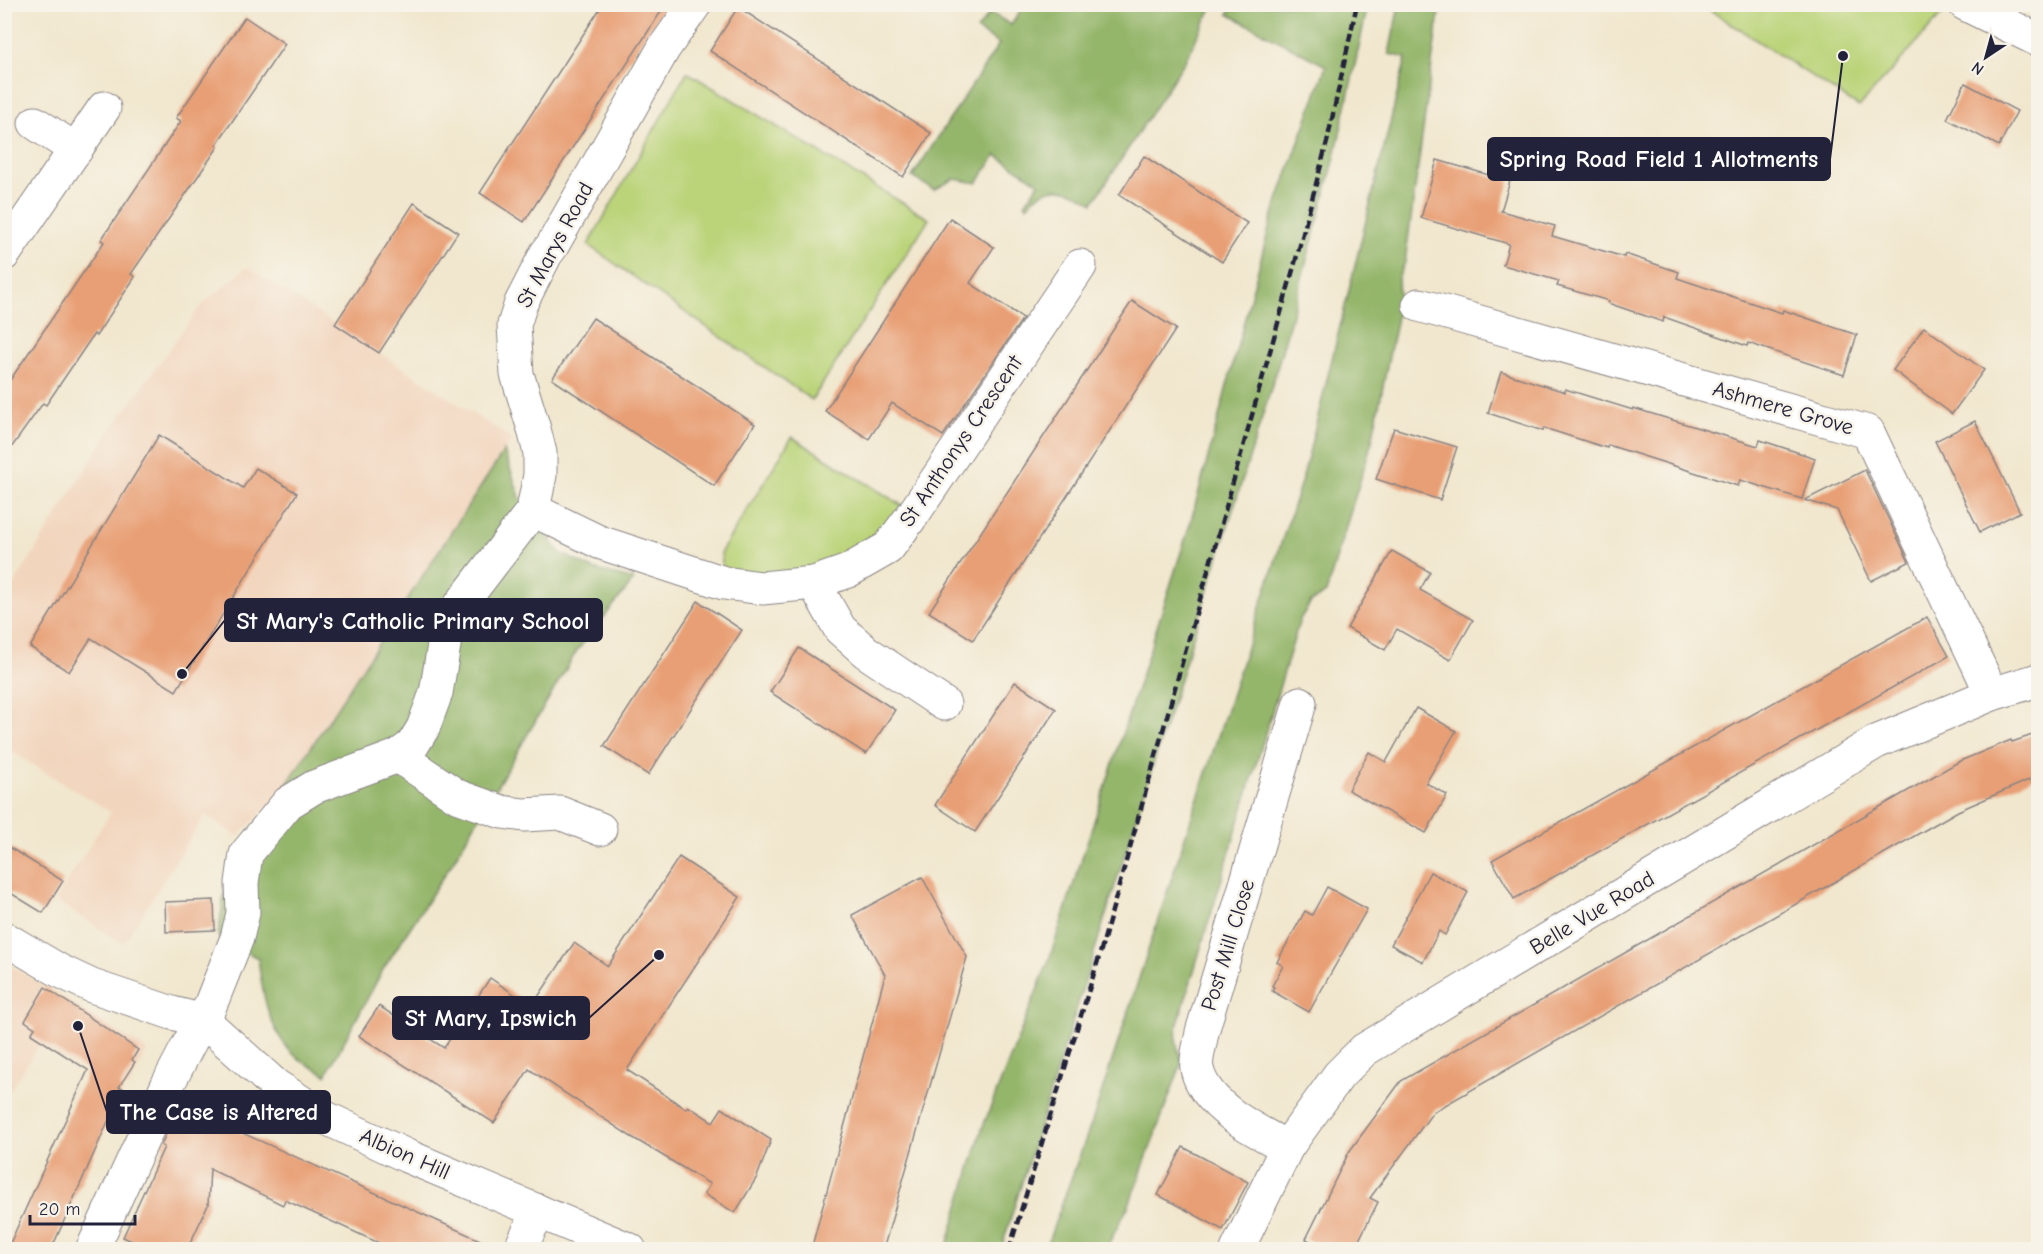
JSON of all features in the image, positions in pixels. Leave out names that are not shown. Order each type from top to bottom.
[{"type":"street","name":"St Marys Road","points":[[92,1250],[168,1084],[204,1021],[237,938],[241,921],[246,854],[288,803],[314,788],[398,756],[412,746],[423,728],[436,693],[445,639],[461,604],[532,510],[540,475],[540,453],[516,374],[514,325],[521,303],[546,254],[664,48],[695,4]]},
{"type":"street","points":[[1965,4],[2038,40]]},
{"type":"street","points":[[4,254],[104,108]]},
{"type":"street","points":[[35,123],[76,150]]},
{"type":"street","name":"St Anthonys Crescent","points":[[532,510],[599,542],[723,583],[762,588],[814,584],[848,571],[888,548],[1080,266]]},
{"type":"street","name":"Ashmere Grove","points":[[1419,305],[1868,432],[1992,694]]},
{"type":"street","points":[[814,584],[840,629],[866,652],[944,704]]},
{"type":"street","name":"Belle Vue Road","points":[[1237,1250],[1287,1147],[1339,1075],[1364,1050],[1876,742],[1992,694],[2038,680]]},
{"type":"street","name":"Post Mill Close","points":[[1287,1147],[1246,1125],[1207,1093],[1197,1068],[1202,1032],[1300,704]]},
{"type":"street","points":[[398,756],[457,796],[468,800],[502,812],[560,813],[600,829]]},
{"type":"street","points":[[4,938],[60,971],[92,986],[152,1007],[204,1021]]},
{"type":"street","name":"Albion Hill","points":[[204,1021],[276,1086],[326,1118],[407,1156],[630,1250]]},
{"type":"street","points":[[520,1250],[538,1211]]},
{"type":"shaded area","points":[[247,267],[512,439],[281,794],[238,836],[205,815],[123,944],[55,900],[111,812],[5,748],[4,600],[104,440],[200,307]]},
{"type":"shaded area","points":[[5,962],[147,1050],[128,1089],[74,1065],[39,1045],[5,1098]]},
{"type":"green space","points":[[1025,4],[1213,5],[1185,61],[1093,203],[1076,193],[1059,189],[1043,193],[1027,206],[1025,204],[1039,183],[996,155],[977,183],[954,179],[934,190],[912,177],[999,44],[977,30],[990,12],[1011,25]]},
{"type":"green space","points":[[1234,5],[1368,5],[1334,161],[1275,376],[1001,1249],[946,1249],[982,1129],[1049,960],[1148,655],[1191,521],[1272,217],[1326,66],[1228,14]]},
{"type":"green space","points":[[1399,5],[1440,5],[1405,262],[1398,279],[1399,298],[1396,322],[1372,441],[1326,593],[1311,602],[1300,619],[1177,1027],[1176,1041],[1182,1062],[1129,1205],[1106,1249],[1045,1250],[1093,1119],[1304,473],[1406,58],[1389,54]]},
{"type":"green space","points":[[1702,5],[1950,5],[1859,107]]},
{"type":"green space","points":[[687,72],[929,219],[812,400],[588,245]]},
{"type":"green space","points":[[792,437],[914,513],[869,560],[724,583],[721,552]]},
{"type":"green space","points":[[504,451],[521,500],[560,553],[593,569],[634,580],[576,652],[452,863],[384,968],[326,1075],[294,1055],[282,1041],[267,1007],[258,958],[218,936],[227,876]]},
{"type":"building","points":[[603,4],[666,4],[524,222],[480,193]]},
{"type":"building","points":[[738,7],[931,133],[903,177],[710,51]]},
{"type":"building","points":[[245,17],[285,44],[131,274],[135,277],[96,336],[94,334],[46,405],[43,403],[4,458],[4,389],[104,242],[101,240],[181,121],[176,118]]},
{"type":"building","points":[[1965,83],[2017,111],[1999,146],[1947,119]]},
{"type":"building","points":[[1144,156],[1247,223],[1222,262],[1119,195]]},
{"type":"building","points":[[1437,160],[1510,181],[1501,211],[1555,226],[1552,236],[1624,257],[1625,254],[1679,272],[1677,278],[1857,335],[1844,375],[1748,343],[1747,346],[1664,317],[1663,322],[1608,303],[1609,301],[1557,286],[1559,281],[1503,265],[1509,244],[1421,218]]},
{"type":"building","points":[[414,203],[458,232],[379,353],[335,324]]},
{"type":"building","points":[[950,218],[994,247],[970,283],[1023,318],[943,436],[892,403],[869,439],[825,411]]},
{"type":"building","points":[[1132,301],[1176,329],[973,640],[929,612]]},
{"type":"building","points":[[593,318],[755,424],[714,486],[552,379]]},
{"type":"building","points":[[1924,327],[1984,370],[1952,414],[1893,370]]},
{"type":"building","points":[[1501,372],[1565,392],[1565,389],[1633,410],[1633,408],[1758,446],[1760,440],[1815,458],[1802,499],[1740,480],[1738,486],[1608,445],[1607,448],[1544,428],[1543,431],[1488,413]]},
{"type":"building","points":[[1975,421],[2020,512],[1980,532],[1935,441]]},
{"type":"building","points":[[1394,428],[1457,447],[1440,500],[1376,479]]},
{"type":"building","points":[[159,435],[243,488],[256,468],[297,493],[176,691],[91,638],[69,672],[30,647]]},
{"type":"building","points":[[1865,470],[1909,562],[1871,581],[1837,510],[1805,500]]},
{"type":"building","points":[[1392,551],[1430,572],[1420,590],[1473,620],[1450,660],[1397,629],[1385,650],[1347,628]]},
{"type":"building","points":[[698,601],[742,630],[648,775],[604,746]]},
{"type":"building","points":[[1927,617],[1949,656],[1514,899],[1492,860]]},
{"type":"building","points":[[799,648],[895,710],[866,754],[770,692]]},
{"type":"building","points":[[1015,682],[1056,709],[975,832],[935,805]]},
{"type":"building","points":[[1416,708],[1456,731],[1426,783],[1447,795],[1426,833],[1348,790],[1369,752],[1386,762]]},
{"type":"building","points":[[2038,733],[2038,776],[1958,811],[1433,1112],[1370,1198],[1378,1202],[1354,1250],[1327,1250],[1306,1239],[1349,1152],[1401,1081],[1960,761],[2011,740],[2012,742]]},
{"type":"building","points":[[4,844],[63,881],[43,913],[4,889]]},
{"type":"building","points":[[679,857],[740,897],[627,1070],[686,1109],[688,1106],[713,1122],[722,1108],[771,1140],[757,1177],[735,1213],[704,1194],[710,1184],[630,1136],[529,1069],[494,1123],[359,1036],[379,1006],[444,1048],[490,978],[532,1006],[574,943],[608,966]]},
{"type":"building","points":[[1430,872],[1468,892],[1445,935],[1439,931],[1423,962],[1391,945]]},
{"type":"building","points":[[922,877],[967,957],[883,1250],[811,1250],[885,975],[852,915]]},
{"type":"building","points":[[1327,887],[1367,909],[1309,1012],[1272,991],[1274,987],[1272,986],[1283,966],[1277,962],[1305,911],[1312,915]]},
{"type":"building","points":[[214,900],[215,930],[166,932],[165,902]]},
{"type":"building","points":[[45,987],[138,1050],[132,1060],[135,1062],[119,1087],[123,1088],[51,1250],[7,1250],[88,1070],[31,1034],[35,1028],[25,1021]]},
{"type":"building","points":[[182,1099],[230,1119],[227,1126],[502,1250],[394,1250],[285,1200],[283,1205],[210,1169],[208,1205],[187,1250],[152,1250],[123,1237],[164,1147],[161,1145]]},
{"type":"building","points":[[1183,1147],[1248,1182],[1223,1230],[1158,1195]]},
{"type":"railway","points":[[1009,1250],[1099,957],[1300,245],[1327,142],[1357,4]]},
{"type":"place","name":"Spring Road Field 1 Allotments","points":[[1843,56]]},
{"type":"place","name":"St Mary's Catholic Primary School","points":[[182,674]]},
{"type":"place","name":"St Mary, Ipswich","points":[[659,955]]},
{"type":"place","name":"The Case is Altered","points":[[78,1026]]}]
